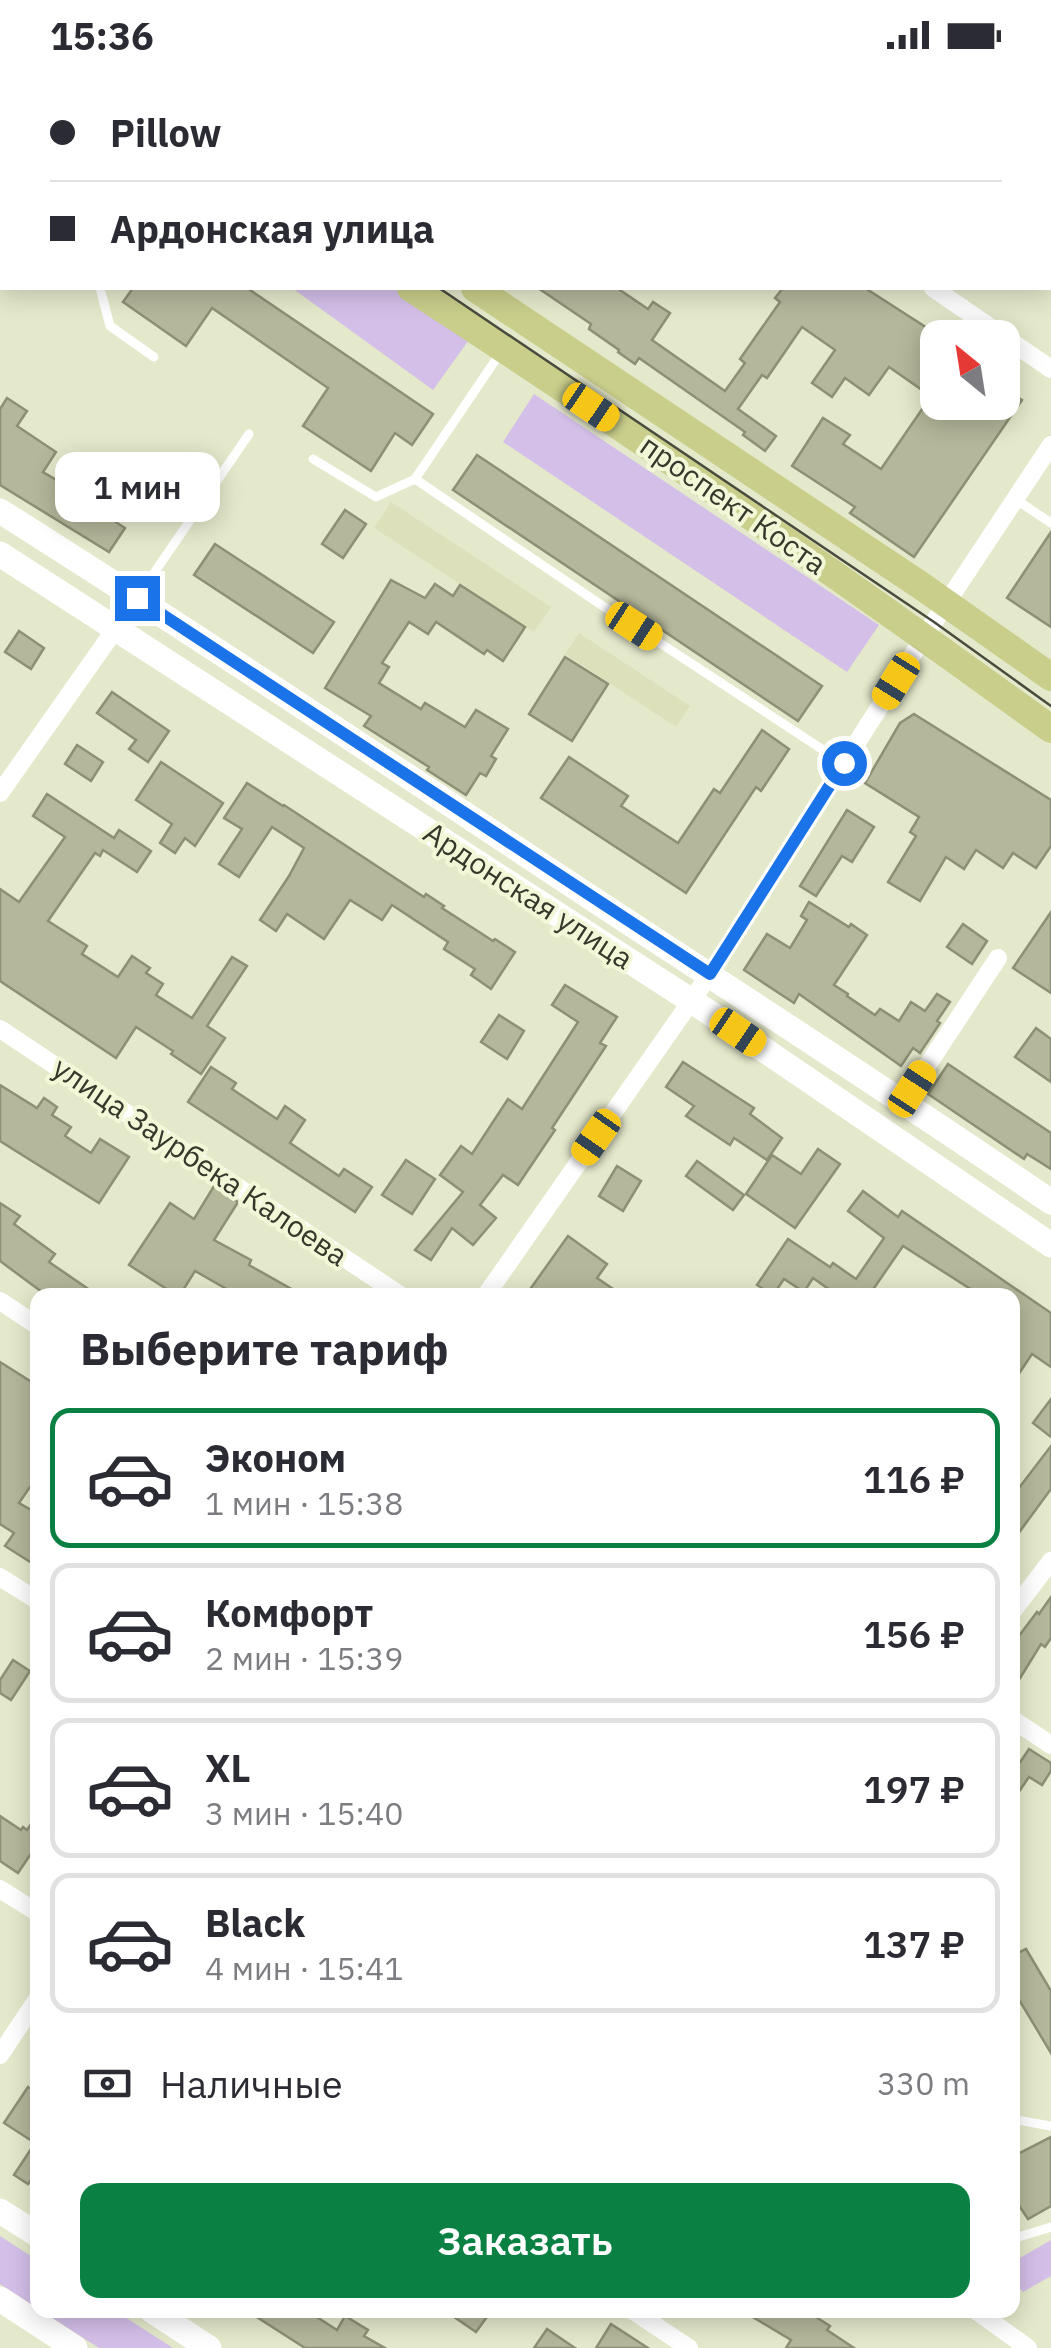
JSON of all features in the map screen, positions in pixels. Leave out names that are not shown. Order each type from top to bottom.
[{"type":"main road","name":"проспект Коста","points":[[414,290],[924,637],[1051,729]]},
{"type":"main road","name":"проспект Коста","points":[[477,290],[1051,677]]},
{"type":"main road","name":"Ардонская улица","points":[[0,511],[904,1101],[1051,1202]]},
{"type":"main road","name":"Ардонская улица","points":[[0,554],[692,1001],[1051,1245]]},
{"type":"main road","points":[[0,2211],[30,2231]]},
{"type":"main road","points":[[0,2299],[75,2348]]},
{"type":"main road","points":[[163,2318],[208,2348]]},
{"type":"street","points":[[936,290],[1051,369]]},
{"type":"street","points":[[491,1288],[692,1001],[924,637],[1048,456]]},
{"type":"street","points":[[0,793],[116,628]]},
{"type":"street","points":[[904,1101],[998,958]]},
{"type":"street","name":"улица Заурбека Калоева","points":[[0,1030],[389,1288]]},
{"type":"street","points":[[0,1302],[30,1321]]},
{"type":"street","points":[[1020,1602],[1051,1561]]},
{"type":"street","points":[[0,1577],[30,1596]]},
{"type":"street","points":[[1020,1724],[1051,1744]]},
{"type":"street","points":[[0,1889],[30,1909]]},
{"type":"street","points":[[0,2055],[30,2010]]},
{"type":"street","points":[[644,2318],[689,2348]]},
{"type":"street","points":[[986,2318],[1028,2348]]},
{"type":"lane","points":[[101,290],[110,326],[154,357]]},
{"type":"lane","points":[[313,458],[376,497],[415,479],[504,348]]},
{"type":"lane","points":[[137,598],[249,434]]},
{"type":"lane","points":[[415,479],[844,763]]},
{"type":"lane","points":[[1015,499],[1051,524]]},
{"type":"lane","points":[[1020,2120],[1051,2126]]},
{"type":"lane","points":[[1020,2237],[1051,2227]]},
{"type":"shaded area","points":[[295,290],[399,290],[469,340],[433,390]]},
{"type":"shaded area","points":[[534,394],[879,625],[847,672],[503,442]]},
{"type":"shaded area","points":[[391,502],[551,607],[534,632],[374,528]]},
{"type":"shaded area","points":[[579,633],[690,706],[676,727],[565,654]]},
{"type":"shaded area","points":[[0,2236],[30,2255],[30,2303],[0,2284]]},
{"type":"shaded area","points":[[1051,2240],[1051,2276],[1023,2292],[1020,2258]]},
{"type":"shaded area","points":[[52,2318],[126,2318],[173,2348],[99,2348]]},
{"type":"building","points":[[132,290],[250,290],[433,414],[412,445],[395,433],[371,471],[303,426],[328,388],[212,308],[186,346],[123,302]]},
{"type":"building","points":[[541,290],[620,290],[648,309],[653,302],[670,313],[652,340],[725,391],[745,363],[740,359],[780,302],[775,298],[781,290],[868,290],[920,323],[920,389],[889,367],[869,395],[845,378],[832,397],[812,383],[835,350],[802,327],[767,378],[762,375],[738,409],[776,436],[765,451],[743,435],[745,432],[639,358],[635,364],[589,329],[591,324]]},
{"type":"building","points":[[7,398],[27,411],[17,426],[56,452],[43,472],[105,509],[102,513],[125,528],[109,552],[0,485],[0,409]]},
{"type":"building","points":[[920,412],[920,420],[1008,420],[914,557],[850,513],[855,507],[792,466],[823,418],[850,435],[843,444],[881,469]]},
{"type":"building","points":[[477,455],[822,686],[798,721],[453,490]]},
{"type":"building","points":[[345,510],[366,524],[343,558],[322,544]]},
{"type":"building","points":[[1051,532],[1051,627],[1007,598]]},
{"type":"building","points":[[215,544],[334,622],[313,653],[194,575]]},
{"type":"building","points":[[391,580],[425,598],[435,584],[453,596],[460,585],[525,627],[503,661],[487,650],[484,654],[436,622],[428,634],[409,622],[382,663],[389,667],[379,683],[421,709],[425,703],[465,727],[476,710],[508,729],[491,756],[496,759],[486,776],[480,773],[466,795],[364,726],[371,716],[325,688]]},
{"type":"building","points":[[19,631],[44,648],[31,669],[5,652]]},
{"type":"building","points":[[565,657],[608,684],[572,741],[529,714]]},
{"type":"building","points":[[112,692],[169,731],[148,762],[129,749],[136,740],[97,713]]},
{"type":"building","points":[[914,714],[1051,800],[1051,846],[1036,868],[1013,853],[1003,868],[976,850],[964,869],[946,857],[920,901],[888,882],[916,836],[910,832],[919,817],[865,783],[900,723]]},
{"type":"building","points":[[762,730],[789,749],[761,791],[756,787],[686,893],[541,798],[569,757],[628,796],[621,806],[678,843],[714,789],[720,793]]},
{"type":"building","points":[[77,745],[103,762],[91,781],[65,764]]},
{"type":"building","points":[[161,762],[223,803],[195,846],[185,838],[175,853],[160,843],[172,824],[136,800]]},
{"type":"building","points":[[247,783],[515,952],[491,989],[471,975],[475,969],[444,949],[448,942],[392,905],[382,920],[350,900],[324,939],[287,914],[276,931],[260,920],[304,848],[272,827],[239,877],[219,864],[242,829],[224,818]]},
{"type":"building","points":[[47,794],[114,838],[119,830],[151,851],[137,872],[103,850],[100,856],[95,853],[48,921],[87,946],[82,954],[118,977],[132,956],[150,968],[146,973],[163,984],[156,995],[192,1018],[232,957],[247,966],[207,1026],[225,1038],[201,1074],[136,1027],[116,1058],[0,981],[0,889],[19,902],[65,837],[33,816]]},
{"type":"building","points":[[847,810],[874,827],[852,862],[842,856],[816,896],[800,886]]},
{"type":"building","points":[[809,902],[867,935],[834,985],[847,996],[875,1015],[880,1009],[899,1021],[911,1002],[925,1011],[937,994],[950,1002],[920,1053],[913,1048],[901,1066],[799,994],[794,1003],[744,970],[767,934],[790,948],[807,920],[801,916]]},
{"type":"building","points":[[1051,912],[1051,993],[1013,968]]},
{"type":"building","points":[[963,924],[987,941],[972,964],[947,947]]},
{"type":"building","points":[[565,985],[617,1017],[600,1043],[606,1046],[518,1185],[503,1175],[480,1205],[496,1218],[473,1245],[452,1228],[431,1260],[415,1250],[463,1192],[440,1175],[461,1146],[472,1154],[508,1099],[522,1109],[578,1022],[552,1005]]},
{"type":"building","points":[[499,1015],[524,1031],[507,1059],[481,1042]]},
{"type":"building","points":[[1036,1028],[1051,1039],[1051,1082],[1015,1057]]},
{"type":"building","points":[[683,1062],[754,1108],[750,1114],[782,1138],[767,1160],[734,1138],[730,1145],[686,1116],[694,1106],[666,1087]]},
{"type":"building","points":[[948,1064],[1051,1133],[1051,1169],[1027,1154],[1024,1159],[928,1094]]},
{"type":"building","points":[[211,1067],[236,1083],[232,1089],[277,1119],[285,1106],[305,1120],[290,1143],[339,1176],[344,1169],[372,1187],[355,1212],[188,1102]]},
{"type":"building","points":[[0,1085],[37,1108],[44,1098],[57,1107],[52,1115],[71,1127],[65,1136],[91,1153],[100,1139],[129,1157],[99,1203],[0,1141]]},
{"type":"building","points":[[818,1149],[840,1164],[795,1228],[746,1194],[772,1155],[801,1174]]},
{"type":"building","points":[[406,1160],[435,1179],[412,1214],[382,1195]]},
{"type":"building","points":[[697,1161],[744,1195],[733,1210],[686,1176]]},
{"type":"building","points":[[617,1166],[641,1181],[623,1211],[599,1196]]},
{"type":"building","points":[[214,1186],[238,1202],[214,1240],[290,1288],[225,1288],[195,1271],[184,1288],[165,1288],[129,1265],[170,1203],[194,1219]]},
{"type":"building","points":[[863,1191],[898,1217],[902,1211],[1014,1288],[969,1288],[903,1246],[874,1288],[827,1288],[813,1278],[807,1288],[798,1288],[784,1279],[778,1288],[757,1285],[788,1239],[856,1279],[884,1238],[848,1211]]},
{"type":"building","points":[[0,1203],[20,1216],[14,1224],[55,1254],[49,1262],[87,1288],[37,1288],[0,1261]]},
{"type":"building","points":[[568,1236],[607,1264],[597,1278],[612,1288],[531,1288]]},
{"type":"building","points":[[1020,1292],[1051,1313],[1051,1367],[1032,1354],[1020,1372]]},
{"type":"building","points":[[0,1362],[30,1381],[30,1487],[19,1503],[30,1509],[30,1562],[5,1546],[14,1533],[0,1524]]},
{"type":"building","points":[[1051,1399],[1051,1437],[1033,1423]]},
{"type":"building","points":[[1051,1446],[1051,1489],[1020,1531],[1020,1487]]},
{"type":"building","points":[[1051,1597],[1051,1638],[1045,1647],[1041,1644],[1020,1678],[1020,1634]]},
{"type":"building","points":[[13,1660],[30,1671],[11,1700],[0,1693],[0,1680]]},
{"type":"building","points":[[1029,1749],[1051,1763],[1051,1771],[1042,1785],[1029,1777],[1020,1790],[1020,1762]]},
{"type":"building","points":[[0,1816],[27,1830],[30,1826],[30,1855],[18,1873],[0,1861]]},
{"type":"building","points":[[1026,1949],[1051,1991],[1051,2053],[1020,2001],[1020,1952]]},
{"type":"building","points":[[28,2087],[30,2088],[30,2140],[4,2123]]},
{"type":"building","points":[[1051,2137],[1051,2206],[1028,2219],[1020,2207],[1020,2153]]},
{"type":"building","points":[[30,2151],[30,2181],[28,2184],[14,2175]]},
{"type":"building","points":[[258,2318],[318,2318],[337,2330],[344,2318],[348,2318],[368,2330],[364,2336],[385,2348],[305,2348]]},
{"type":"building","points":[[456,2318],[486,2318],[476,2332]]},
{"type":"building","points":[[754,2318],[818,2318],[830,2326],[827,2330],[854,2348],[786,2348],[791,2340]]},
{"type":"building","points":[[611,2324],[648,2348],[596,2348]]},
{"type":"building","points":[[547,2329],[575,2348],[534,2348]]},
{"type":"tram line","points":[[442,290],[934,622],[1051,706]]},
{"type":"route","points":[[137,598],[710,974],[844,763]]}]
